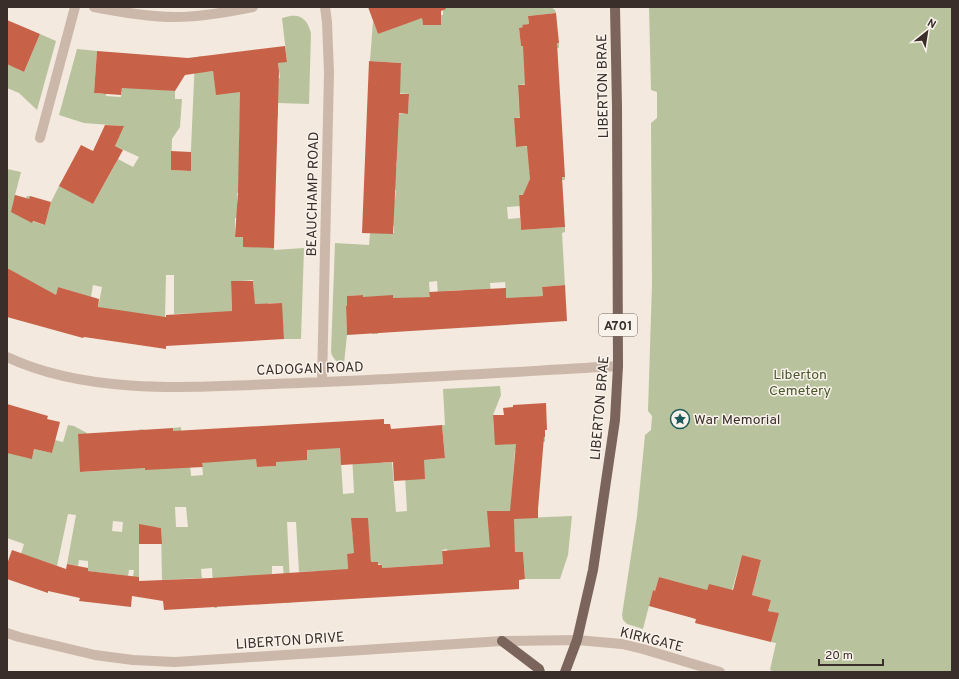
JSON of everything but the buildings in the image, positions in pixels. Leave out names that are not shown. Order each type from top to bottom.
[{"type":"main road","name":"LIBERTON BRAE","points":[[577,640],[593,570],[615,420],[618,366],[618,107],[614,7]]},
{"type":"main road","name":"A701","points":[[565,672],[577,640]]},
{"type":"main road","points":[[502,641],[539,669],[540,672]]},
{"type":"street","points":[[40,138],[75,7]]},
{"type":"street","points":[[94,7],[129,13],[174,17],[221,13],[253,7]]},
{"type":"street","name":"BEAUCHAMP ROAD","points":[[322,382],[329,73],[325,7]]},
{"type":"street","name":"CADOGAN ROAD","points":[[7,357],[46,372],[112,385],[192,387],[322,382],[618,366]]},
{"type":"street","name":"LIBERTON DRIVE","points":[[7,633],[95,655],[133,660],[175,662],[502,641],[577,640]]},
{"type":"street","name":"KIRKGATE","points":[[577,640],[622,644],[720,672]]},
{"type":"green space","points":[[443,7],[551,7],[555,10],[556,13],[528,16],[529,24],[519,28],[521,46],[559,43],[559,48],[555,48],[530,84],[518,85],[519,104],[558,115],[514,118],[516,147],[532,146],[529,171],[534,171],[530,179],[565,177],[565,180],[561,180],[542,194],[519,195],[520,206],[507,207],[508,219],[520,218],[521,230],[565,227],[565,232],[562,233],[565,285],[542,287],[543,296],[528,297],[530,323],[514,324],[504,308],[506,294],[505,282],[490,283],[491,295],[464,297],[463,290],[446,291],[440,328],[437,281],[429,282],[430,297],[422,297],[422,300],[377,318],[378,334],[372,334],[370,305],[364,305],[363,295],[347,296],[347,335],[344,364],[339,363],[333,357],[331,352],[335,243],[369,245],[370,233],[394,233],[394,226],[391,226],[392,199],[395,199],[396,190],[380,190],[380,181],[364,180],[396,170],[397,161],[394,161],[381,113],[408,114],[409,94],[396,93],[397,70],[401,70],[401,63],[370,61],[373,21],[378,34],[422,17],[423,25],[441,25]]},
{"type":"green space","name":"Liberton Cemetery","points":[[649,7],[952,7],[952,672],[776,672],[770,670],[776,643],[771,642],[778,613],[768,611],[771,600],[752,595],[761,560],[742,555],[732,590],[709,585],[696,619],[692,618],[698,596],[688,585],[659,577],[655,591],[653,590],[643,629],[627,624],[623,620],[622,615],[637,516],[645,435],[651,430],[652,416],[648,411],[652,284],[651,123],[657,118],[657,92],[651,90]]},
{"type":"green space","points":[[298,16],[302,18],[308,25],[311,33],[309,104],[278,103],[278,117],[240,116],[239,146],[259,193],[237,193],[237,203],[246,203],[246,218],[235,218],[235,237],[243,237],[274,248],[274,250],[304,248],[301,339],[284,339],[281,303],[268,303],[268,310],[255,311],[253,280],[231,282],[232,312],[174,314],[174,275],[166,275],[165,317],[98,308],[102,287],[93,285],[91,297],[58,287],[55,299],[7,268],[7,169],[21,172],[15,195],[26,198],[27,196],[30,196],[25,217],[34,222],[45,225],[51,202],[61,182],[85,195],[84,199],[93,204],[116,163],[114,157],[133,167],[139,157],[115,146],[123,126],[84,123],[59,115],[77,49],[97,51],[94,93],[103,94],[107,86],[106,96],[121,97],[122,87],[175,91],[175,99],[182,99],[180,127],[172,139],[171,170],[190,171],[195,58],[201,56],[203,72],[213,71],[216,92],[219,94],[271,79],[280,78],[278,63],[287,61],[282,18]]},
{"type":"green space","points":[[40,34],[56,41],[37,110],[19,93],[7,88],[7,67],[11,59],[19,63],[17,69],[24,72]]},
{"type":"green space","points":[[500,386],[501,395],[493,415],[494,433],[533,431],[534,438],[545,437],[545,442],[534,443],[533,452],[515,451],[511,503],[522,518],[572,516],[568,555],[560,579],[525,579],[523,552],[515,552],[515,547],[448,555],[447,549],[442,550],[443,564],[382,568],[382,565],[371,562],[367,518],[357,518],[352,524],[352,535],[358,535],[359,553],[347,554],[348,570],[299,572],[296,522],[287,522],[291,603],[286,603],[283,566],[272,566],[272,574],[216,589],[217,608],[214,608],[212,568],[201,569],[202,578],[162,580],[161,528],[139,525],[139,577],[133,577],[134,570],[129,570],[128,576],[88,571],[88,561],[79,560],[78,566],[67,564],[76,515],[68,514],[57,566],[21,554],[24,544],[7,538],[7,417],[32,459],[34,449],[52,453],[55,440],[63,442],[68,425],[74,426],[87,433],[87,446],[79,447],[81,472],[116,470],[116,460],[139,458],[138,430],[143,429],[145,470],[174,465],[173,428],[181,427],[183,464],[190,463],[191,476],[203,475],[202,463],[256,451],[257,467],[276,466],[275,450],[287,461],[307,460],[307,450],[339,429],[343,494],[354,493],[352,453],[383,463],[392,462],[396,512],[407,511],[404,458],[424,460],[445,458],[442,425],[445,425],[443,389]],"holes":[[[175,507],[186,507],[188,527],[176,527]],[[113,521],[123,522],[122,532],[112,531]]]},
{"type":"place","name":"War Memorial","points":[[680,419]]}]
